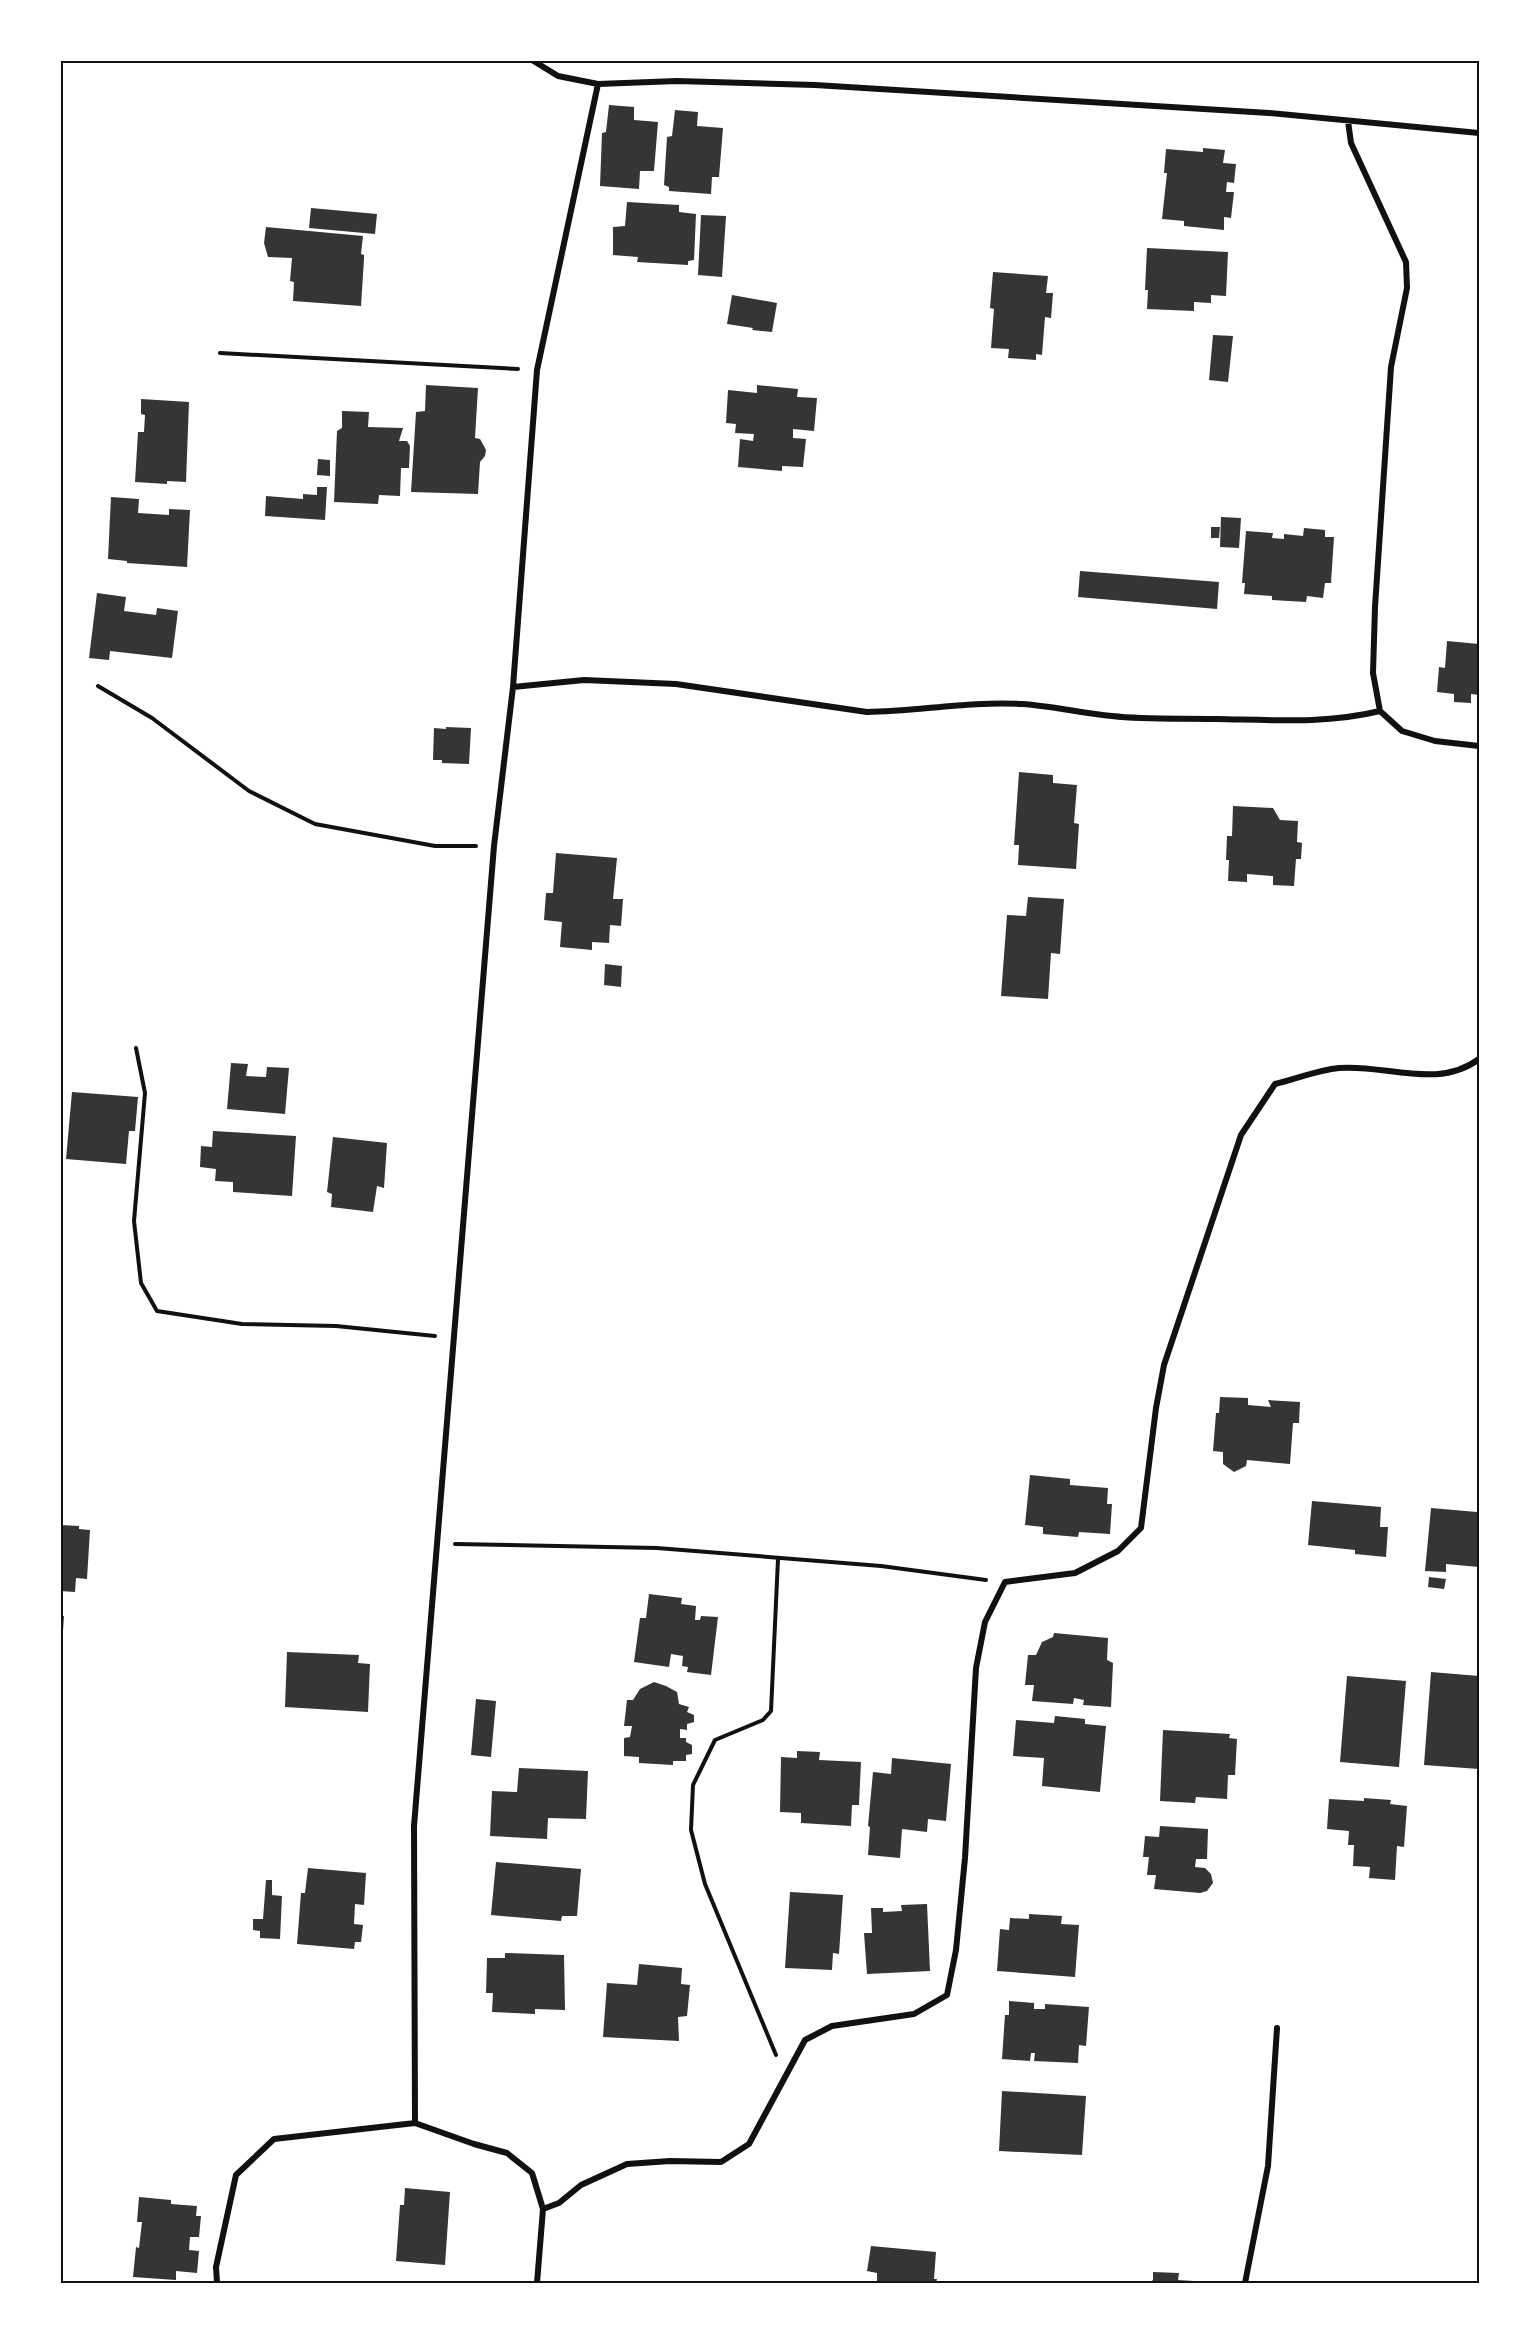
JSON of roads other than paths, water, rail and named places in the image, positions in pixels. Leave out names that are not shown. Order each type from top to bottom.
[{"type":"street","points":[[532,60],[558,76],[598,84],[677,81],[815,85],[1269,113],[1479,133]]},
{"type":"street","points":[[415,2123],[414,1826],[494,846],[513,687],[537,370],[598,84]]},
{"type":"street","points":[[1348,121],[1351,143],[1406,262],[1407,288],[1392,367],[1375,607],[1373,673],[1380,711],[1402,730],[1435,741],[1479,746]]},
{"type":"street","points":[[513,687],[584,680],[676,684],[867,712],[977,703],[1055,707],[1112,716],[1311,720],[1360,716],[1380,711]]},
{"type":"street","points":[[543,2210],[559,2203],[581,2185],[627,2164],[670,2161],[721,2162],[748,2144],[805,2040],[832,2026],[914,2014],[947,1995],[956,1950],[965,1858],[976,1668],[985,1622],[1005,1582],[1075,1573],[1118,1551],[1141,1528],[1156,1408],[1164,1365],[1241,1135],[1275,1084],[1339,1068],[1442,1075],[1468,1067],[1479,1059]]},
{"type":"street","points":[[1245,2283],[1268,2166],[1277,2028]]},
{"type":"street","points":[[217,2283],[216,2267],[236,2175],[274,2139],[415,2123],[507,2153],[532,2174],[543,2210],[537,2283]]}]
